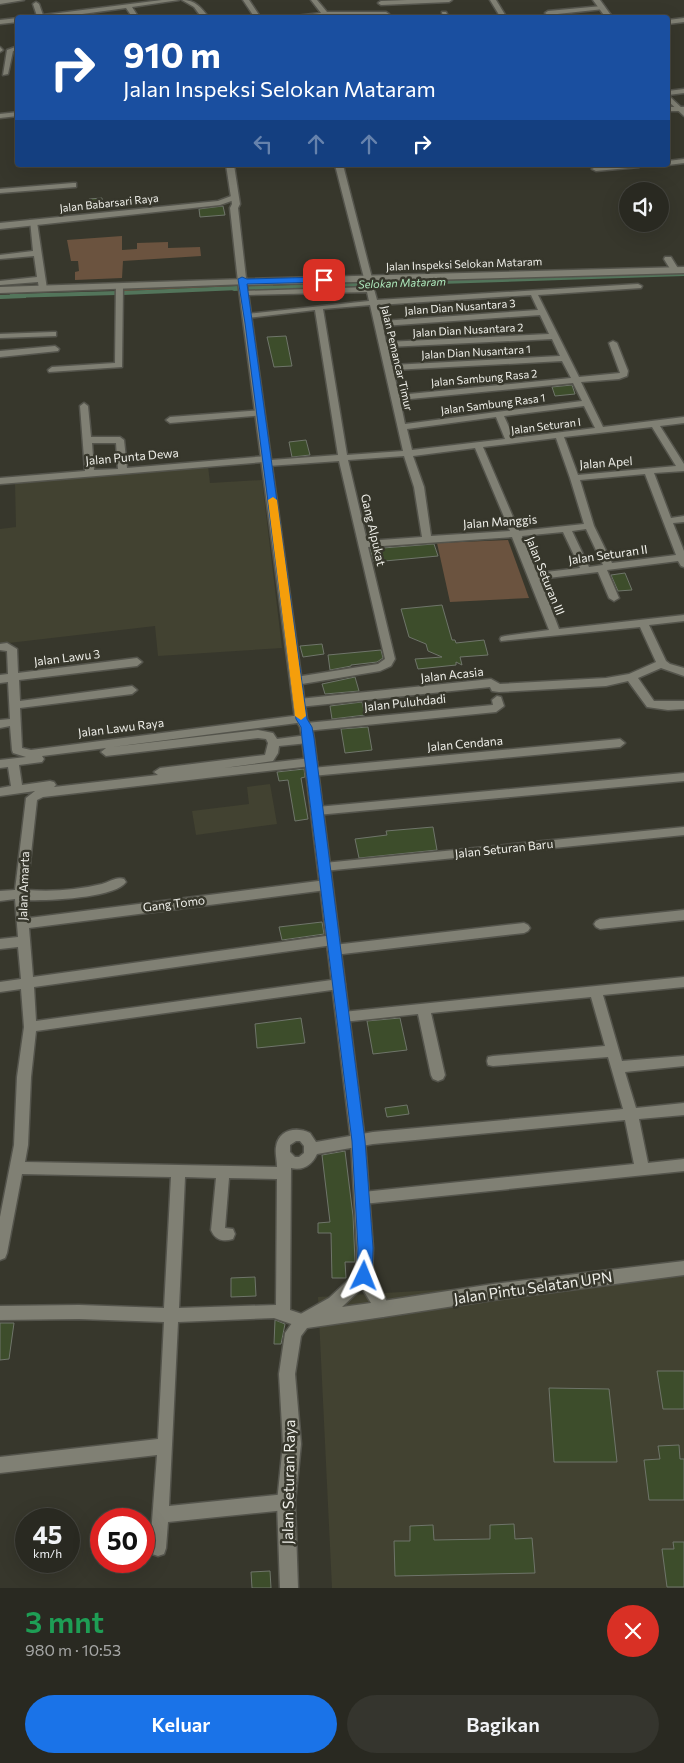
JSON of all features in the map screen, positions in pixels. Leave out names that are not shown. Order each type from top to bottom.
[{"type":"main road","points":[[185,0],[200,9],[204,15]]},
{"type":"main road","points":[[596,0],[606,13]]},
{"type":"main road","points":[[670,99],[683,111]]},
{"type":"main road","points":[[230,167],[296,681],[312,767],[358,1141],[363,1198],[364,1276],[383,1309],[303,1321]]},
{"type":"main road","points":[[220,203],[234,196]]},
{"type":"main road","points":[[220,203],[234,208]]},
{"type":"main road","name":"Jalan Babarsari Raya","points":[[0,226],[220,203]]},
{"type":"main road","name":"Jalan Inspeksi Selokan Mataram","points":[[0,290],[119,291],[680,270]]},
{"type":"main road","name":"Jalan Pintu Selatan UPN","points":[[383,1309],[493,1292],[684,1268]]},
{"type":"main road","points":[[303,1321],[335,1303],[364,1276]]},
{"type":"main road","name":"Jalan Seturan Raya","points":[[289,1588],[286,1502],[292,1444],[287,1374],[288,1356],[293,1332],[303,1321]]},
{"type":"street","points":[[0,2],[21,0]]},
{"type":"street","points":[[54,15],[174,0]]},
{"type":"street","points":[[246,0],[256,15]]},
{"type":"street","points":[[314,0],[326,14]]},
{"type":"street","points":[[387,15],[381,2],[449,0]]},
{"type":"street","points":[[493,0],[502,15]]},
{"type":"street","points":[[36,4],[37,15]]},
{"type":"street","points":[[128,6],[134,15]]},
{"type":"street","points":[[105,9],[108,15]]},
{"type":"street","points":[[550,15],[548,13],[606,13]]},
{"type":"street","points":[[591,15],[606,13]]},
{"type":"street","points":[[315,15],[356,15]]},
{"type":"street","points":[[1,20],[15,20]]},
{"type":"street","points":[[670,22],[684,20]]},
{"type":"street","points":[[0,50],[14,48],[5,74]]},
{"type":"street","points":[[670,92],[684,91]]},
{"type":"street","points":[[670,109],[683,111]]},
{"type":"street","points":[[0,116],[15,114]]},
{"type":"street","points":[[670,163],[684,161]]},
{"type":"street","points":[[339,167],[365,283],[370,289],[373,303],[446,309],[533,292],[638,286]]},
{"type":"street","points":[[596,169],[618,167]]},
{"type":"street","points":[[0,191],[73,186]]},
{"type":"street","points":[[33,222],[43,289]]},
{"type":"street","points":[[0,256],[38,253]]},
{"type":"street","points":[[668,259],[680,270]]},
{"type":"street","points":[[0,283],[42,278]]},
{"type":"street","points":[[52,370],[118,365],[119,291]]},
{"type":"street","points":[[533,292],[600,430]]},
{"type":"street","name":"Jalan Pemancar Timur","points":[[249,317],[373,303],[402,427],[420,487],[427,540]]},
{"type":"street","name":"Gang Alpukat","points":[[296,681],[380,667],[387,664],[390,659],[343,458],[318,308]]},
{"type":"street","name":"Jalan Dian Nusantara 3","points":[[378,324],[446,309],[543,312]]},
{"type":"street","points":[[0,336],[53,330],[55,360]]},
{"type":"street","name":"Jalan Dian Nusantara 2","points":[[383,346],[555,336]]},
{"type":"street","name":"Jalan Sambung Rasa 2","points":[[395,398],[576,381],[624,374],[613,343]]},
{"type":"street","points":[[0,354],[55,349]]},
{"type":"street","name":"Jalan Dian Nusantara 1","points":[[388,368],[565,358]]},
{"type":"street","name":"Jalan Sambung Rasa 1","points":[[402,427],[587,403]]},
{"type":"street","points":[[84,406],[90,474]]},
{"type":"street","points":[[170,420],[261,414]]},
{"type":"street","points":[[500,415],[511,442]]},
{"type":"street","name":"Jalan Seturan I","points":[[410,453],[684,420]]},
{"type":"street","points":[[655,424],[683,468]]},
{"type":"street","name":"Jalan Apel","points":[[560,435],[575,478],[683,468]]},
{"type":"street","points":[[86,440],[120,440],[124,470]]},
{"type":"street","name":"Jalan Seturan III","points":[[478,445],[534,578],[555,634]]},
{"type":"street","points":[[267,461],[410,453]]},
{"type":"street","name":"Jalan Punta Dewa","points":[[0,481],[124,470],[267,461]]},
{"type":"street","points":[[649,472],[683,560]]},
{"type":"street","points":[[575,478],[589,526],[614,598]]},
{"type":"street","points":[[668,521],[684,519]]},
{"type":"street","name":"Jalan Manggis","points":[[362,544],[514,534],[589,526]]},
{"type":"street","points":[[566,529],[584,567]]},
{"type":"street","name":"Jalan Seturan II","points":[[534,578],[683,560]]},
{"type":"street","name":"Jalan Seturan III","points":[[504,639],[684,618]]},
{"type":"street","points":[[643,623],[662,663],[666,667],[684,672]]},
{"type":"street","name":"Jalan Lawu Raya","points":[[0,647],[7,646],[12,649],[17,750],[31,754],[305,728]]},
{"type":"street","name":"Jalan Lawu 3","points":[[0,678],[137,662]]},
{"type":"street","name":"Jalan Acasia","points":[[299,703],[491,683],[496,688],[508,688],[606,682],[631,677],[662,663]]},
{"type":"street","points":[[631,677],[651,704],[684,705]]},
{"type":"street","points":[[15,705],[132,690]]},
{"type":"street","name":"Jalan Puluhdadi","points":[[305,728],[496,708],[499,706],[497,700]]},
{"type":"street","points":[[0,724],[16,722]]},
{"type":"street","points":[[274,743],[305,728]]},
{"type":"street","points":[[0,764],[258,734],[269,736],[274,743],[273,753],[269,758],[264,759],[0,792]]},
{"type":"street","name":"Jalan Cendana","points":[[312,767],[620,743]]},
{"type":"street","points":[[13,762],[16,789]]},
{"type":"street","name":"Jalan Amarta","points":[[0,1253],[21,1145],[24,1077],[30,1028],[22,924],[22,893],[32,798],[41,793],[312,767]]},
{"type":"street","points":[[317,811],[684,778]]},
{"type":"street","name":"Jalan Seturan Baru","points":[[324,867],[684,832]]},
{"type":"street","points":[[0,896],[22,893],[44,896],[80,892],[120,882]]},
{"type":"street","name":"Gang Tomo","points":[[22,924],[326,885]]},
{"type":"street","points":[[600,924],[684,915]]},
{"type":"street","points":[[0,987],[334,945],[524,928]]},
{"type":"street","points":[[0,944],[24,941]]},
{"type":"street","points":[[343,1017],[684,982]]},
{"type":"street","points":[[30,1028],[339,984]]},
{"type":"street","points":[[596,992],[631,1115],[642,1168]]},
{"type":"street","points":[[423,1008],[438,1074]]},
{"type":"street","points":[[494,1061],[612,1051]]},
{"type":"street","points":[[617,1067],[684,1061]]},
{"type":"street","points":[[313,1149],[358,1141],[684,1109]]},
{"type":"street","points":[[283,1312],[283,1144],[295,1135],[306,1137],[312,1144],[313,1149],[310,1157],[302,1162],[292,1162],[284,1157]]},
{"type":"street","points":[[363,1198],[684,1165]]},
{"type":"street","points":[[17,1168],[284,1173]]},
{"type":"street","points":[[158,1548],[165,1446],[178,1171]]},
{"type":"street","points":[[223,1171],[218,1230],[222,1234],[228,1234]]},
{"type":"street","points":[[0,1314],[79,1312],[171,1315],[274,1311],[283,1312],[303,1321]]},
{"type":"street","points":[[0,1465],[165,1446]]},
{"type":"street","points":[[159,1515],[286,1502]]},
{"type":"shaded area","points":[[122,236],[122,250],[137,249],[137,243],[168,242],[168,248],[200,247],[201,256],[123,261],[122,278],[75,280],[75,272],[79,271],[78,261],[71,261],[67,240]]},
{"type":"shaded area","points":[[360,283],[360,287],[255,290],[255,286]]},
{"type":"shaded area","points":[[238,284],[238,286],[124,291],[123,289]]},
{"type":"shaded area","points":[[238,286],[239,290],[123,295],[124,291]]},
{"type":"shaded area","points":[[117,291],[116,295],[9,298],[10,294]]},
{"type":"shaded area","points":[[208,466],[210,483],[262,480],[282,648],[158,656],[155,626],[0,644],[0,529],[16,527],[15,482]]},
{"type":"shaded area","points":[[508,540],[529,598],[450,602],[437,543]]},
{"type":"shaded area","points":[[270,784],[277,824],[196,835],[192,811],[249,804],[247,787]]},
{"type":"shaded area","points":[[684,1275],[684,1588],[332,1588],[318,1297]]},
{"type":"building","points":[[102,198],[102,209],[89,209],[89,199]]},
{"type":"building","points":[[223,206],[225,215],[200,217],[199,209]]},
{"type":"building","points":[[286,336],[292,366],[274,367],[267,337]]},
{"type":"building","points":[[572,385],[575,394],[555,396],[552,387]]},
{"type":"building","points":[[306,440],[310,455],[292,457],[289,442]]},
{"type":"building","points":[[434,544],[438,556],[374,562],[370,549]]},
{"type":"building","points":[[625,573],[632,590],[618,591],[611,575]]},
{"type":"building","points":[[442,605],[452,640],[455,640],[456,643],[484,640],[488,655],[460,657],[462,665],[456,662],[456,665],[418,669],[415,659],[442,657],[428,651],[426,644],[409,637],[401,609]]},
{"type":"building","points":[[322,644],[324,654],[303,657],[300,646]]},
{"type":"building","points":[[381,650],[383,658],[377,662],[330,670],[328,655]]},
{"type":"building","points":[[355,677],[359,691],[325,694],[322,684]]},
{"type":"building","points":[[362,702],[365,715],[332,719],[330,706]]},
{"type":"building","points":[[368,727],[372,750],[345,753],[341,729]]},
{"type":"building","points":[[304,769],[305,777],[301,778],[308,819],[295,821],[288,780],[279,781],[277,772]]},
{"type":"building","points":[[433,827],[437,850],[359,858],[355,839],[387,835],[386,831]]},
{"type":"building","points":[[322,922],[324,934],[282,940],[279,927]]},
{"type":"building","points":[[301,1018],[305,1043],[257,1048],[255,1024]]},
{"type":"building","points":[[400,1018],[407,1050],[373,1054],[367,1021]]},
{"type":"building","points":[[407,1105],[409,1114],[387,1117],[385,1108]]},
{"type":"building","points":[[345,1151],[353,1216],[355,1262],[345,1262],[346,1278],[332,1278],[331,1233],[318,1233],[318,1223],[330,1222],[322,1155]]},
{"type":"building","points":[[255,1277],[256,1296],[231,1297],[231,1278]]},
{"type":"building","points":[[275,1320],[285,1324],[281,1344],[274,1344]]},
{"type":"building","points":[[0,1323],[14,1323],[9,1359],[0,1360]]},
{"type":"building","points":[[657,1371],[684,1371],[684,1409],[663,1409]]},
{"type":"building","points":[[549,1388],[609,1389],[617,1462],[554,1462]]},
{"type":"building","points":[[679,1445],[680,1459],[684,1459],[684,1500],[649,1500],[644,1460],[660,1459],[658,1446]]},
{"type":"building","points":[[514,1524],[515,1539],[532,1538],[535,1573],[395,1576],[394,1541],[410,1541],[410,1526],[433,1525],[434,1540],[490,1539],[490,1525]]},
{"type":"building","points":[[673,1542],[684,1542],[684,1587],[667,1587],[662,1549],[674,1549]]},
{"type":"building","points":[[270,1571],[271,1588],[252,1588],[251,1572]]},
{"type":"waterway","name":"Selokan Mataram","points":[[346,285],[684,274]]},
{"type":"waterway","name":"Selokan Mataram","points":[[234,289],[270,287]]},
{"type":"waterway","name":"Selokan Mataram","points":[[0,297],[23,296]]},
{"type":"slow traffic","points":[[273,500],[301,716]]},
{"type":"route","points":[[324,280],[246,282],[242,279],[301,719],[306,727],[308,738],[358,1141],[363,1198],[364,1276]]}]
